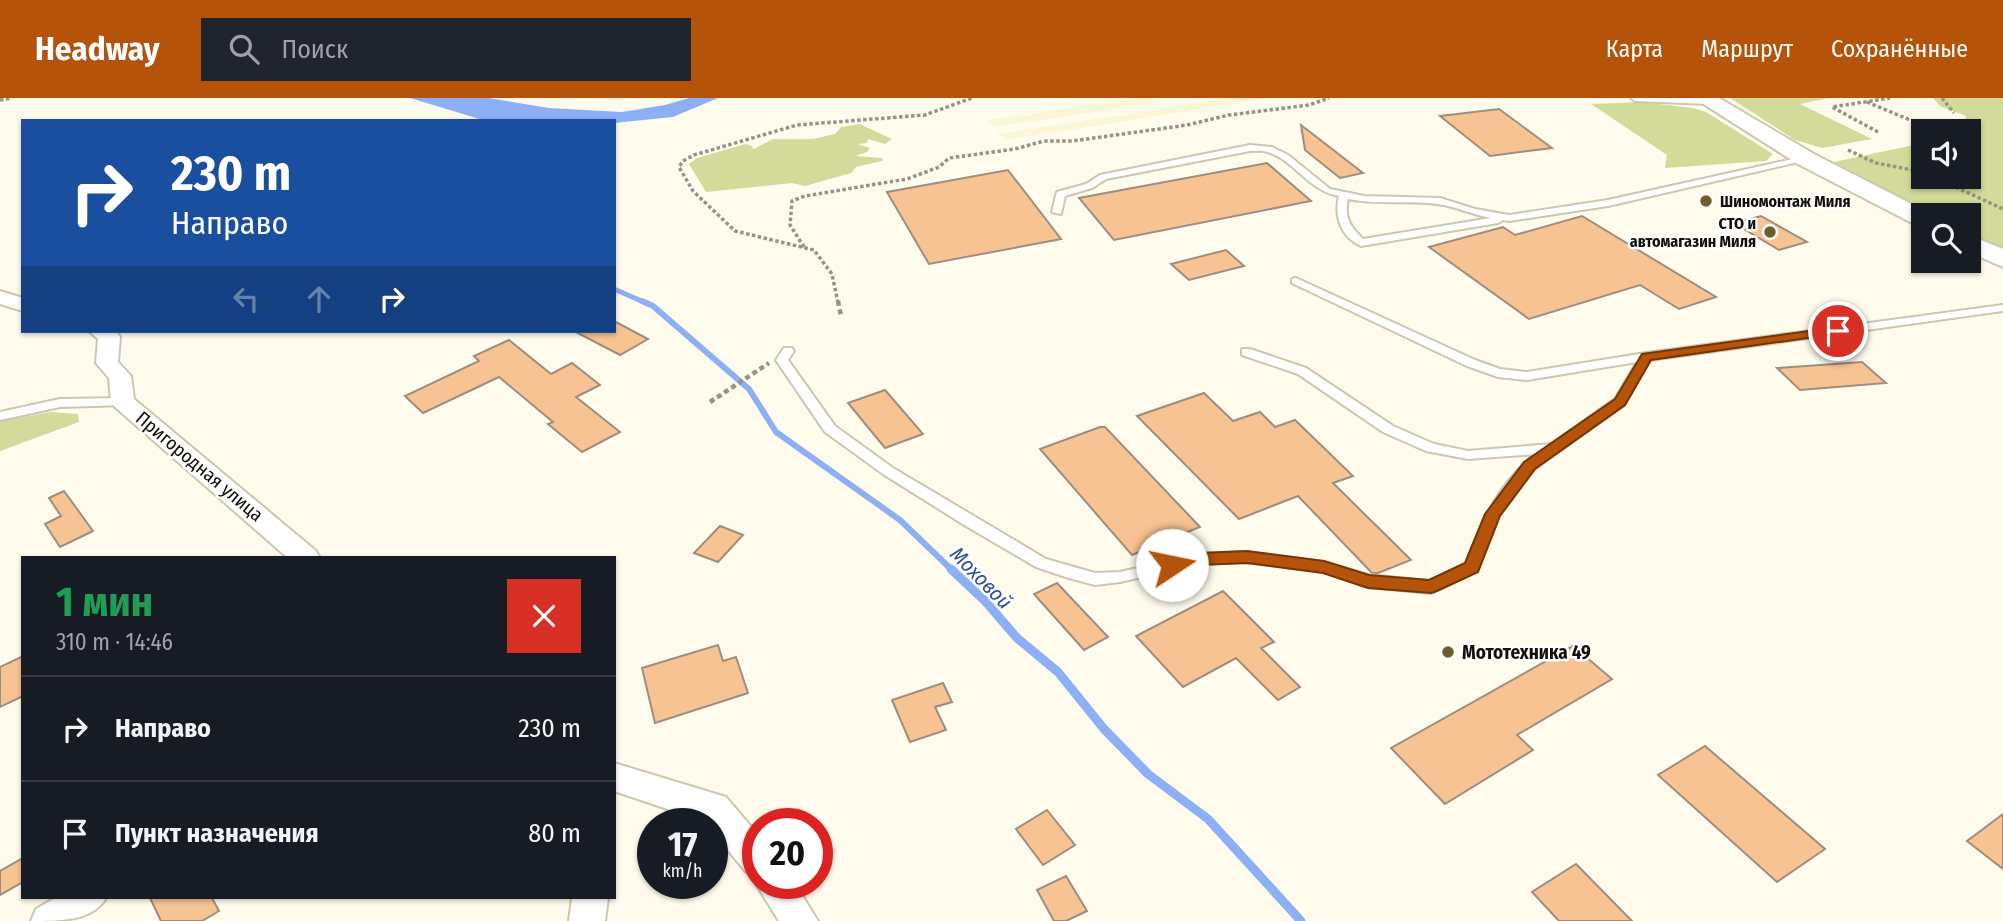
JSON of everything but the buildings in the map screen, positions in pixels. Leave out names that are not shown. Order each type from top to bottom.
[{"type":"street","points":[[1706,100],[1806,159],[1911,213]]},
{"type":"street","points":[[1981,248],[2003,259]]},
{"type":"street","points":[[0,297],[21,303]]},
{"type":"street","name":"Пригородная улица","points":[[103,333],[110,337],[107,363],[120,376],[122,402],[304,556]]},
{"type":"street","points":[[616,778],[714,808],[742,842]]},
{"type":"street","points":[[49,921],[86,899]]},
{"type":"street","points":[[587,921],[590,899]]},
{"type":"street","points":[[785,899],[800,921]]},
{"type":"lane","points":[[1635,98],[1706,100]]},
{"type":"lane","points":[[1057,212],[1060,194],[1088,186],[1102,177],[1250,148],[1269,149],[1285,157],[1327,191],[1364,199],[1440,201],[1474,212],[1509,218]]},
{"type":"lane","points":[[1344,195],[1339,214],[1344,226],[1361,243],[1608,203],[1806,159]]},
{"type":"lane","points":[[1296,281],[1471,363],[1498,373],[1527,376],[2003,308]]},
{"type":"lane","points":[[788,351],[782,360],[830,429],[888,471],[1041,563],[1095,579],[1120,577],[1199,559],[1247,557],[1324,567],[1368,581],[1431,587],[1472,567],[1493,514],[1530,466],[1620,402],[1646,357]]},
{"type":"lane","points":[[1246,352],[1302,371],[1388,429],[1431,448],[1468,455],[1555,448]]},
{"type":"lane","points":[[0,416],[60,403],[122,402]]},
{"type":"path","points":[[0,100],[12,98]]},
{"type":"path","points":[[841,316],[832,274],[814,250],[735,230],[693,191],[679,167],[683,161],[722,146],[785,128],[925,115],[972,98]]},
{"type":"path","points":[[804,247],[789,220],[792,201],[805,196],[907,179],[939,167],[949,158],[1015,149],[1044,141],[1073,141],[1187,125],[1229,115],[1309,105],[1329,98]]},
{"type":"path","points":[[1878,132],[1832,107],[1890,98]]},
{"type":"path","points":[[1942,98],[1954,113]]},
{"type":"path","points":[[1866,101],[1911,120]]},
{"type":"path","points":[[1848,150],[1876,163],[1911,167]]},
{"type":"path","points":[[1960,189],[2003,209]]},
{"type":"path","points":[[710,402],[788,351]]},
{"type":"shaded area","points":[[1135,98],[1154,98],[1158,102],[994,127],[989,120]]},
{"type":"shaded area","points":[[1227,98],[1271,98],[1005,140],[1000,134]]},
{"type":"green space","points":[[1730,98],[1829,98],[1800,104],[1872,139],[1822,148],[1795,140]]},
{"type":"green space","points":[[1933,98],[2003,98],[2003,250],[1981,239],[1981,203],[1912,203],[1834,162],[1911,146],[1911,189],[1981,189],[1981,119],[1966,119],[1966,116],[1940,106]]},
{"type":"green space","points":[[1641,102],[1706,112],[1773,154],[1766,161],[1665,168],[1667,155],[1591,104]]},
{"type":"green space","points":[[860,124],[892,139],[885,144],[868,139],[867,143],[857,144],[870,148],[867,152],[855,156],[883,158],[882,161],[856,167],[851,173],[805,186],[792,183],[706,192],[689,164],[697,158],[745,144],[754,149],[773,139],[813,139],[835,134],[841,127]]},
{"type":"green space","points":[[51,412],[78,414],[79,422],[0,451],[0,421]]},
{"type":"water","points":[[410,98],[489,98],[549,108],[622,112],[689,98],[718,98],[673,117],[616,123],[616,119],[479,119]]},
{"type":"waterway","name":"Моховой","points":[[616,290],[646,303]]},
{"type":"waterway","name":"Моховой","points":[[642,301],[653,306],[749,389],[776,432],[900,520],[953,571]]},
{"type":"waterway","name":"Моховой","points":[[951,569],[986,602],[1017,638],[1058,672],[1104,729],[1148,774],[1208,819],[1301,921]]},
{"type":"place","name":"Шиномонтаж Миля","points":[[1706,201]]},
{"type":"place","name":"СТО и автомагазин Миля","points":[[1770,232]]},
{"type":"place","name":"Мототехника 49","points":[[1448,652]]},
{"type":"route","points":[[1172,565],[1199,559],[1247,557],[1324,567],[1368,581],[1431,587],[1472,567],[1493,514],[1530,466],[1620,402],[1646,357],[1838,331]]}]
